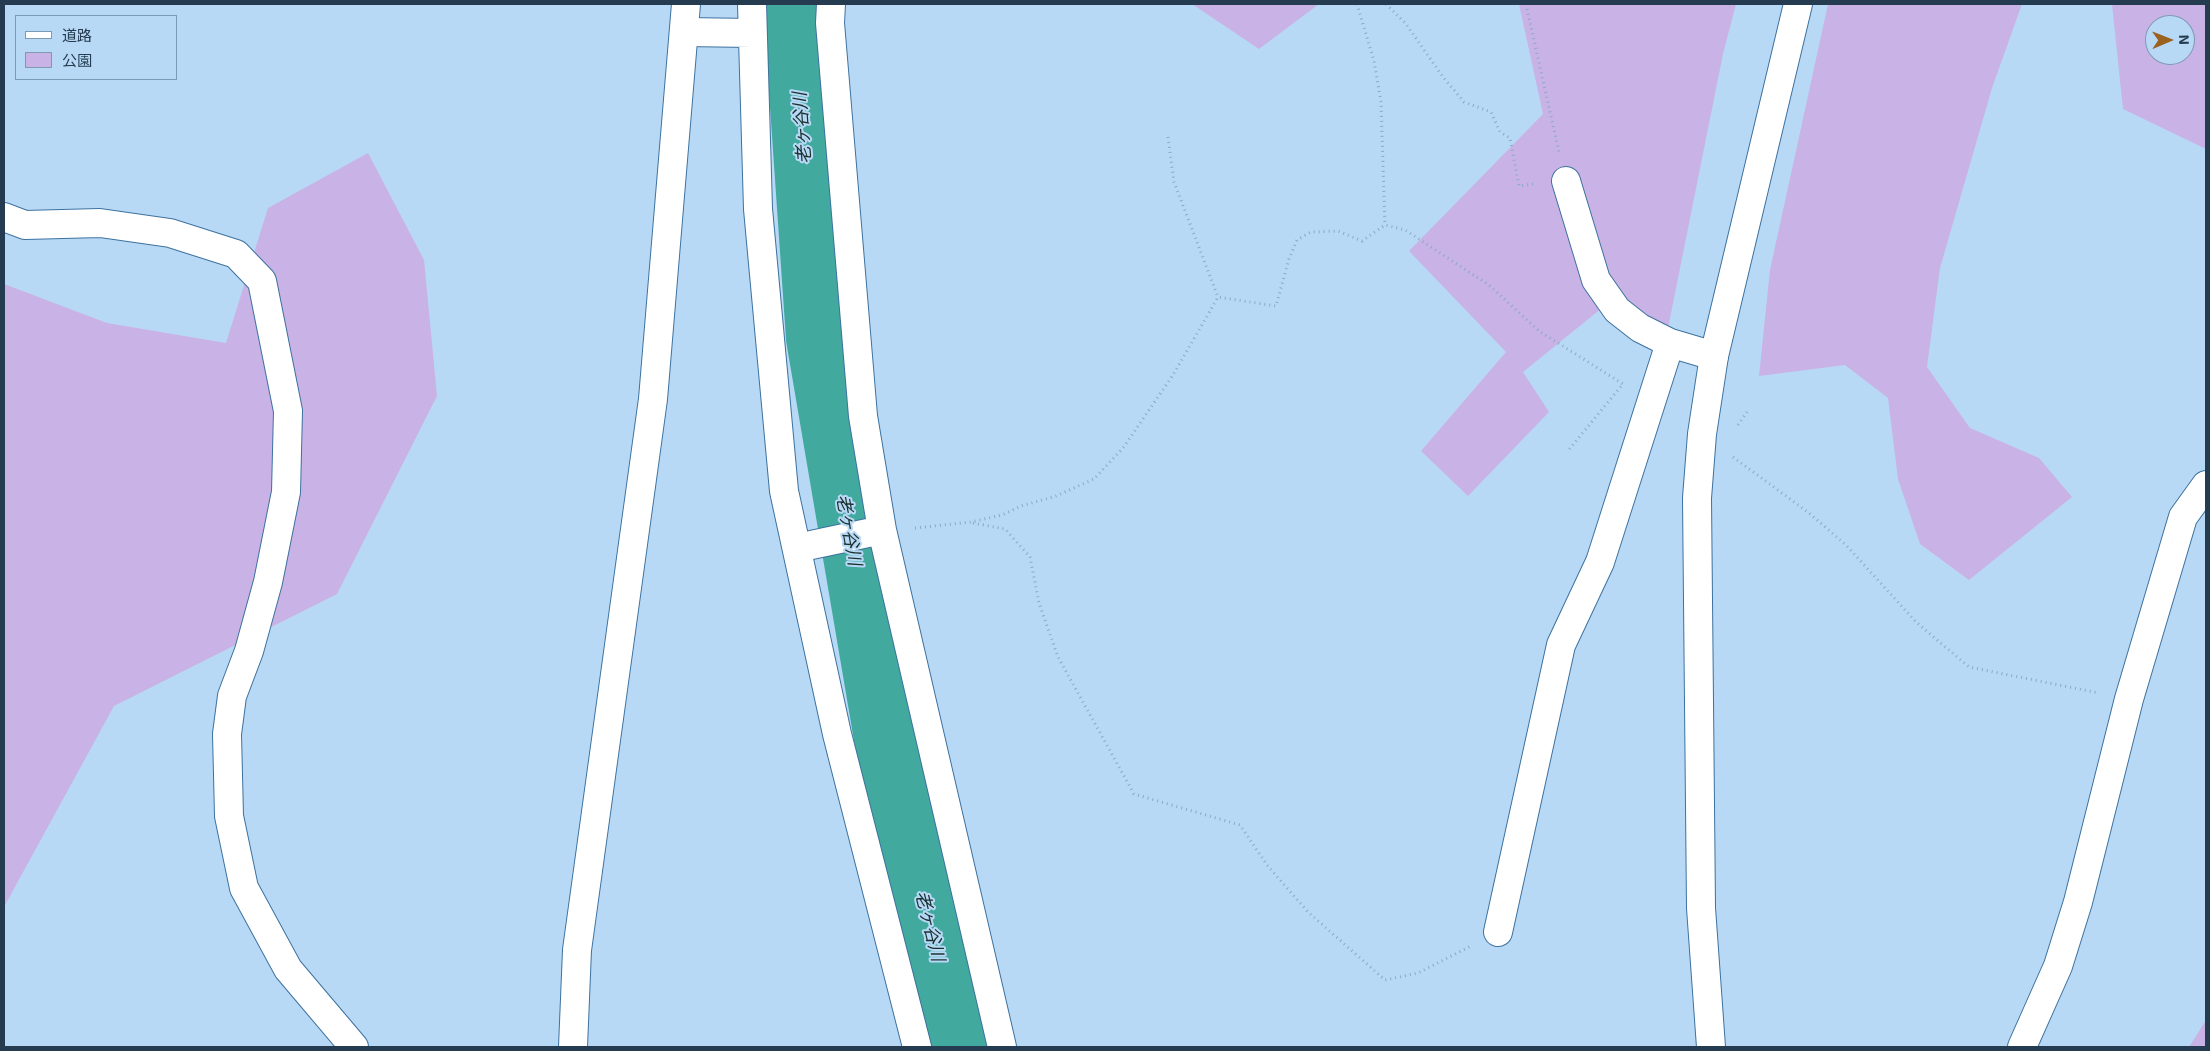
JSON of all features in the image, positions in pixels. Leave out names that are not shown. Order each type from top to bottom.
[{"type":"street","points":[[573,1047],[577,950],[653,400],[686,4]]},
{"type":"street","points":[[752,4],[758,209],[784,491],[838,734],[916,1047]]},
{"type":"street","points":[[831,4],[831,33],[863,416],[882,530],[1002,1047]]},
{"type":"street","points":[[1712,1047],[1700,908],[1697,498],[1702,434],[1714,356],[1798,4]]},
{"type":"street","points":[[685,32],[752,33]]},
{"type":"street","points":[[1566,180],[1596,280],[1617,310],[1640,328],[1670,343],[1714,356]]},
{"type":"street","points":[[4,217],[25,225],[100,224],[170,233],[236,254],[262,281],[288,411],[286,492],[268,582],[250,651],[232,696],[227,734],[229,816],[244,888],[248,896],[288,969],[354,1047]]},
{"type":"street","points":[[1498,932],[1561,645],[1600,562],[1670,343]]},
{"type":"street","points":[[2022,1047],[2058,966],[2078,902],[2129,699],[2184,517],[2206,485]]},
{"type":"street","points":[[797,548],[882,530]]},
{"type":"path","points":[[1357,4],[1374,61],[1381,102],[1385,225]]},
{"type":"path","points":[[1386,4],[1406,24],[1443,77],[1464,102],[1491,112],[1500,132],[1510,138],[1519,186],[1566,180],[1526,4]]},
{"type":"path","points":[[1168,137],[1174,182],[1218,297]]},
{"type":"path","points":[[1218,297],[1276,306],[1289,260],[1297,240],[1312,232],[1338,231],[1362,241],[1385,225],[1405,230],[1482,280],[1539,331],[1623,384],[1567,452]]},
{"type":"path","points":[[882,530],[971,522],[1002,515],[1021,506],[1056,496],[1094,479],[1123,448],[1174,376],[1218,297]]},
{"type":"path","points":[[1732,433],[1749,409]]},
{"type":"path","points":[[1729,454],[1809,512],[1846,545],[1916,622],[1969,666],[2129,699]]},
{"type":"path","points":[[971,522],[1005,530],[1030,557],[1039,603],[1058,657],[1134,794],[1240,826],[1267,865],[1308,912],[1385,980],[1418,973],[1498,932]]},
{"type":"green space","points":[[1192,4],[1319,4],[1259,49]]},
{"type":"green space","points":[[1519,4],[1736,4],[1723,54],[1667,333],[1618,295],[1523,372],[1549,412],[1468,496],[1421,451],[1506,352],[1409,251],[1543,114]]},
{"type":"green space","points":[[1828,4],[2022,4],[1992,88],[1940,268],[1927,367],[1970,428],[2039,458],[2072,497],[1969,580],[1920,544],[1898,479],[1888,398],[1845,365],[1759,376],[1770,270]]},
{"type":"green space","points":[[2112,4],[2206,4],[2206,149],[2123,109]]},
{"type":"green space","points":[[368,153],[424,260],[437,396],[337,594],[114,706],[4,907],[4,284],[107,323],[226,343],[268,208]]},
{"type":"green space","points":[[2206,1020],[2206,1047],[2189,1047]]},
{"type":"waterway","name":"老ヶ谷川","points":[[794,4],[817,338],[885,738],[960,1047]]}]
